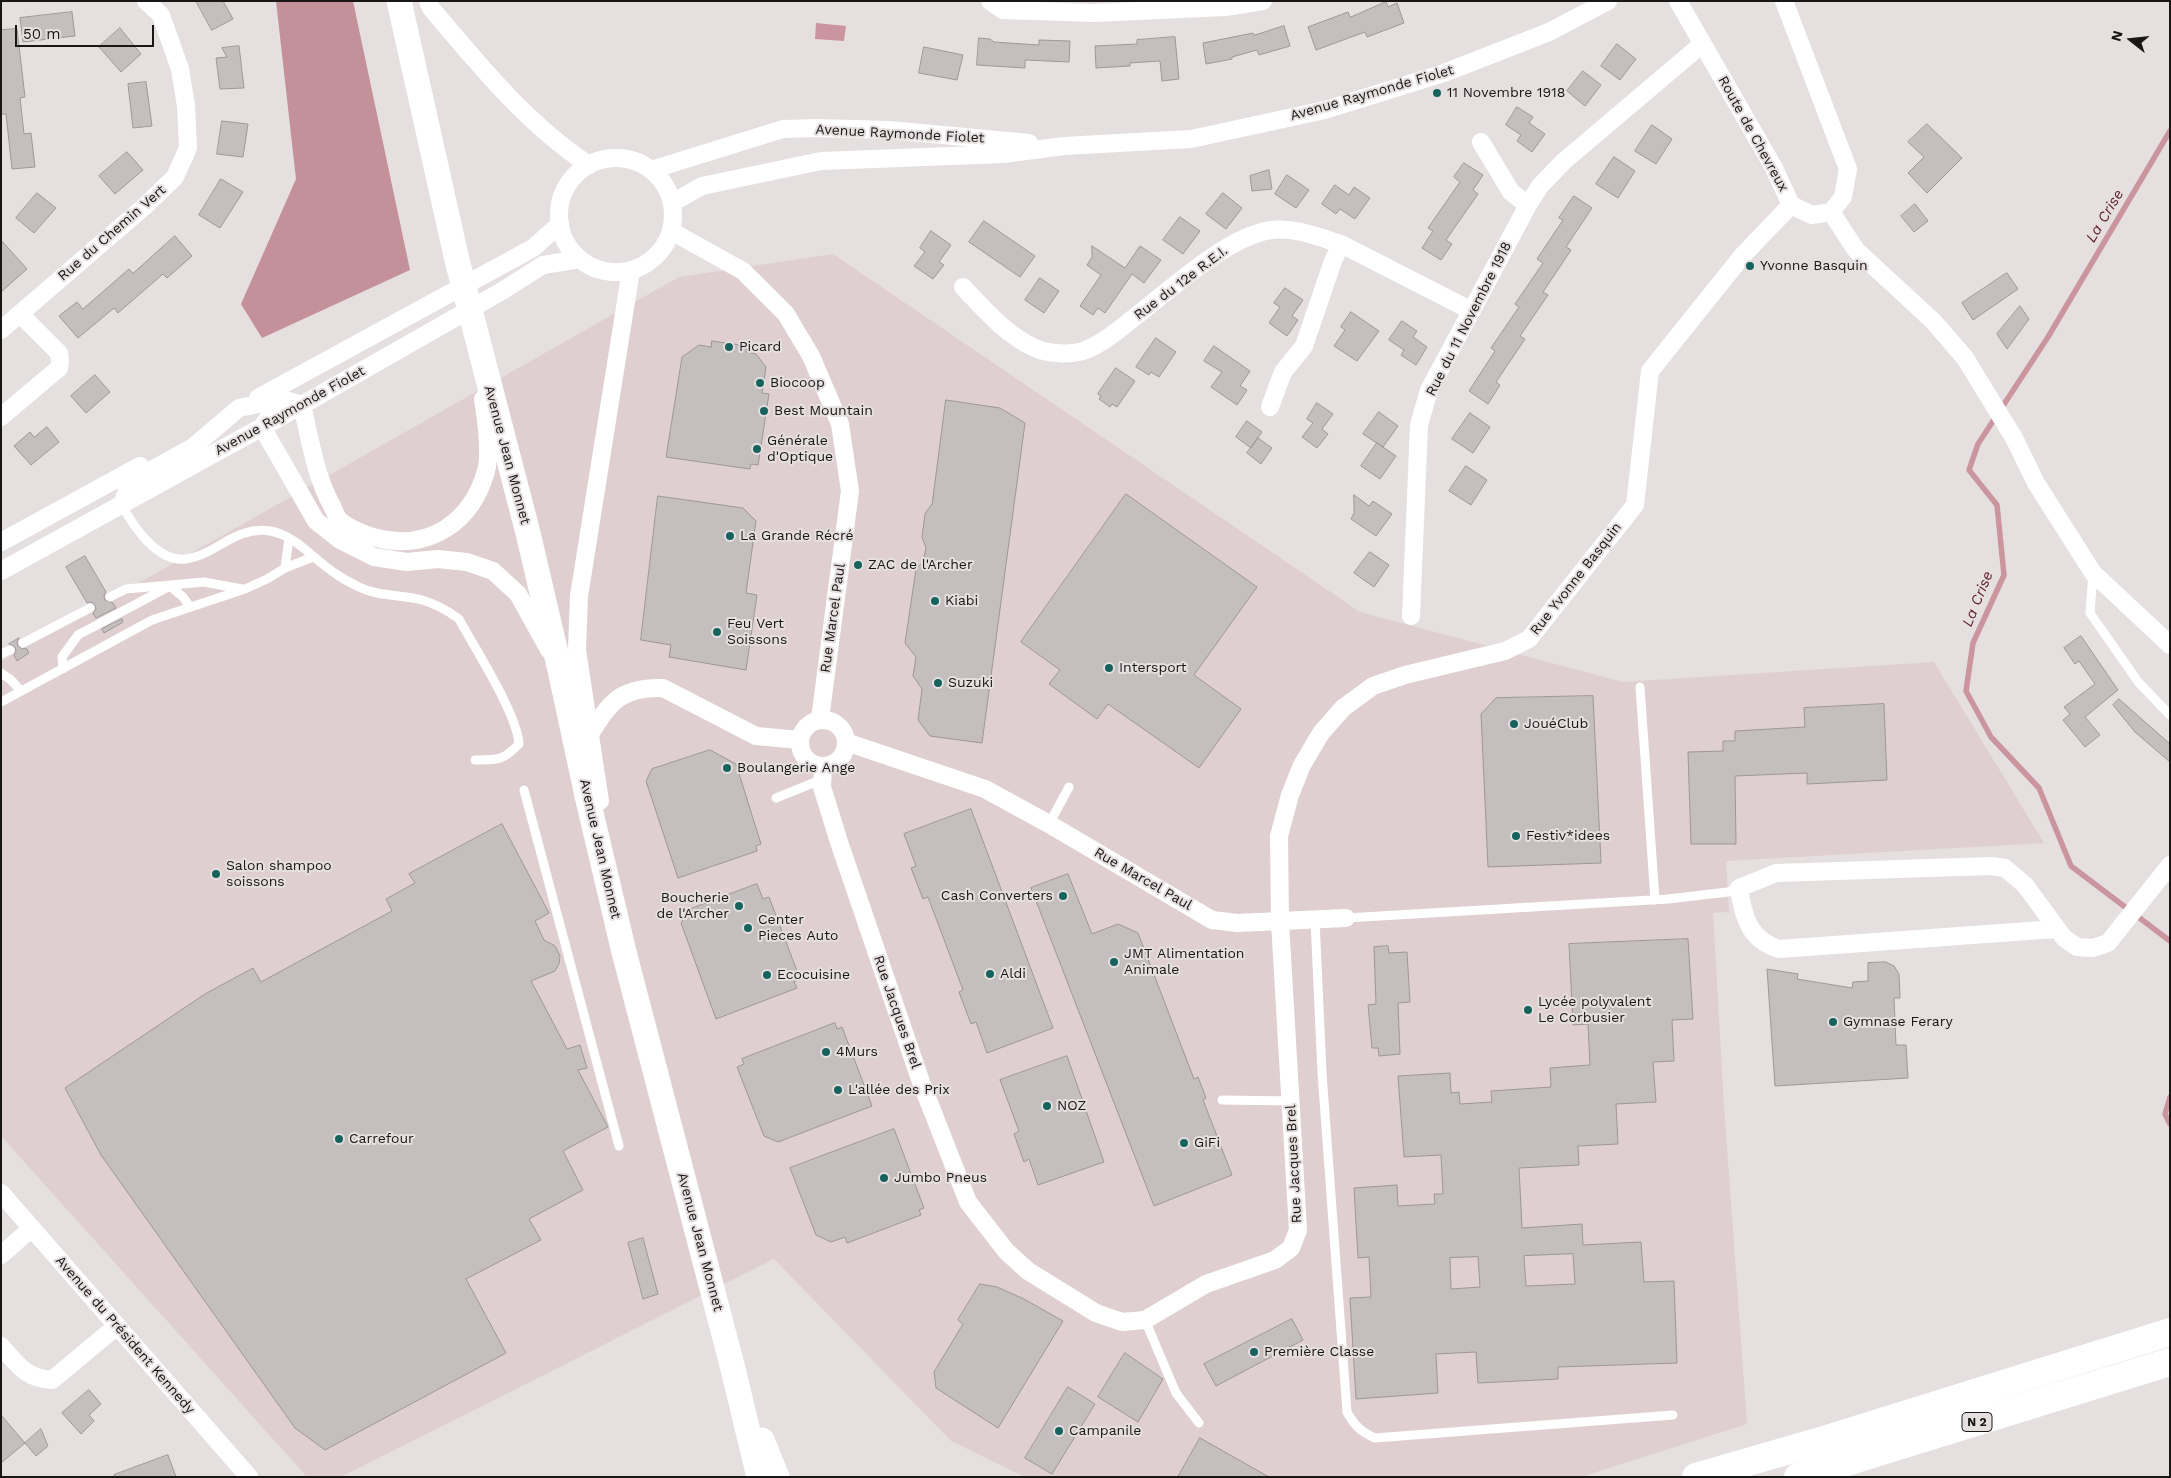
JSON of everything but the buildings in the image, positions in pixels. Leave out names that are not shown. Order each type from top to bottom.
[{"type":"highway","name":"N 2","points":[[1696,1477],[1824,1440],[2170,1332]]},
{"type":"highway","name":"N 2","points":[[1798,1477],[2165,1364]]},
{"type":"main road","name":"Avenue Jean Monnet","points":[[399,1],[474,332],[528,533],[560,670],[586,796],[624,952],[732,1365],[759,1477]]},
{"type":"main road","name":"Avenue Jean Monnet","points":[[732,1365],[777,1477]]},
{"type":"street","name":"Rue du Chemin Vert","points":[[1,330],[145,206],[175,177],[188,148],[186,106],[180,69],[161,15],[146,1]]},
{"type":"street","points":[[428,1],[488,76],[564,149],[589,165]]},
{"type":"street","points":[[990,1],[1003,10],[1094,13],[1225,7],[1262,1]]},
{"type":"street","name":"Avenue Raymonde Fiolet","points":[[672,203],[702,186],[821,161],[1003,154],[1064,146],[1191,139],[1325,110],[1444,73],[1549,32],[1608,1]]},
{"type":"street","name":"Route de Chevreux","points":[[1678,1],[1701,45],[1774,168],[1791,205],[1812,215],[1831,212]]},
{"type":"street","points":[[1784,1],[1848,169],[1843,197],[1831,212],[1856,250],[1933,321],[1965,358],[2014,438],[2036,483],[2093,573],[2170,645]]},
{"type":"street","name":"Rue du 11 Novembre 1918","points":[[1411,616],[1420,425],[1429,390],[1540,186],[1563,162],[1701,45]]},
{"type":"street","name":"Avenue Raymonde Fiolet","points":[[651,170],[783,129],[889,130],[1064,146]]},
{"type":"street","points":[[1481,142],[1511,192],[1528,205]]},
{"type":"street","points":[[621,158],[637,162],[651,170],[668,190],[672,203],[674,217],[666,244],[645,265],[632,270],[618,273],[591,267],[570,249],[564,237],[560,224],[560,206],[565,190],[575,176],[589,165],[604,159],[621,158]]},
{"type":"street","name":"Rue Yvonne Basquin","points":[[1280,922],[1279,836],[1290,795],[1302,765],[1321,733],[1343,708],[1373,686],[1405,675],[1505,652],[1529,639],[1636,505],[1650,371],[1743,255],[1791,205]]},
{"type":"street","name":"Avenue Raymonde Fiolet","points":[[1,542],[77,502],[239,408],[533,248],[560,224]]},
{"type":"street","name":"Rue du 12e R.E.I.","points":[[963,287],[998,324],[1036,349],[1067,354],[1083,351],[1106,340],[1212,258],[1237,242],[1270,230],[1291,231],[1318,236],[1341,244],[1472,311]]},
{"type":"street","name":"Rue Marcel Paul","points":[[671,231],[743,271],[786,314],[810,356],[840,424],[850,490],[820,719]]},
{"type":"street","points":[[1270,408],[1282,372],[1304,346],[1332,261],[1341,244]]},
{"type":"street","name":"Avenue Raymonde Fiolet","points":[[1,570],[302,405],[502,291],[543,265],[580,259]]},
{"type":"street","points":[[624,952],[577,650],[579,596],[632,270]]},
{"type":"street","points":[[1,417],[59,368],[58,354],[20,314]]},
{"type":"street","points":[[1,554],[59,523],[77,502],[122,505],[130,482],[193,447],[239,408],[282,399],[362,350],[392,324]]},
{"type":"street","points":[[282,399],[302,405],[322,488],[339,519],[366,535],[390,541],[410,542],[428,537],[453,525],[472,505],[486,470],[487,427],[474,332]]},
{"type":"street","points":[[282,399],[262,427],[316,521],[340,540],[374,557],[407,562],[438,559],[467,562],[492,571],[518,594],[560,670]]},
{"type":"street","points":[[589,736],[607,707],[629,692],[646,688],[663,688],[756,736],[800,740]]},
{"type":"street","points":[[820,719],[830,720],[838,725],[844,733],[846,742],[842,756],[823,772],[803,756],[800,740],[801,733],[806,726],[820,719]]},
{"type":"street","name":"Rue Marcel Paul","points":[[846,742],[984,789],[1049,824],[1212,920],[1237,923],[1346,918]]},
{"type":"street","name":"Rue Jacques Brel","points":[[823,772],[822,787],[883,973],[921,1082],[968,1202],[1006,1251],[1028,1271],[1096,1313],[1122,1322],[1146,1320],[1206,1284],[1275,1260],[1291,1248],[1298,1230],[1280,922]]},
{"type":"street","points":[[2056,929],[1779,949],[1766,945],[1752,930],[1742,912],[1739,888],[1776,873],[1910,867],[1991,866],[2005,868],[2025,885],[2064,938],[2077,947],[2093,948],[2108,943],[2170,865]]},
{"type":"street","name":"Avenue du Président Kennedy","points":[[1,1193],[249,1477]]},
{"type":"street","points":[[1,1255],[32,1228]]},
{"type":"street","points":[[1,1346],[24,1372],[37,1379],[52,1380],[117,1326]]},
{"type":"lane","points":[[122,505],[144,539],[165,555],[184,560],[207,552],[252,530],[270,530],[289,538],[336,574],[362,588],[388,596],[421,600],[445,608],[459,619],[513,717],[519,744],[508,756],[494,760],[475,760]]},
{"type":"lane","points":[[285,568],[289,538]]},
{"type":"lane","points":[[1,702],[152,620],[245,589],[285,568],[313,557]]},
{"type":"lane","points":[[2093,573],[2090,613],[2139,683],[2170,715]]},
{"type":"lane","points":[[110,597],[126,589],[204,582],[245,589]]},
{"type":"lane","points":[[170,586],[183,597],[190,608]]},
{"type":"lane","points":[[63,669],[62,657],[78,635],[170,586]]},
{"type":"lane","points":[[23,643],[90,608]]},
{"type":"lane","points":[[1,654],[10,650]]},
{"type":"lane","points":[[1,673],[11,680],[20,691]]},
{"type":"lane","points":[[1640,687],[1655,900]]},
{"type":"lane","points":[[776,798],[823,772]]},
{"type":"lane","points":[[1049,824],[1069,787]]},
{"type":"lane","points":[[524,790],[619,1146]]},
{"type":"lane","points":[[1346,918],[1655,900],[1728,892],[1739,888]]},
{"type":"lane","points":[[1315,920],[1322,1083],[1346,1412],[1354,1425],[1365,1434],[1375,1438],[1673,1415]]},
{"type":"lane","points":[[1222,1100],[1291,1100]]},
{"type":"lane","points":[[1146,1320],[1176,1393],[1199,1424]]},
{"type":"shaded area","points":[[276,1],[353,1],[410,270],[262,338],[241,304],[296,179]]},
{"type":"shaded area","points":[[816,23],[846,26],[844,41],[815,39]]},
{"type":"shaded area","name":"ZAC de l'Archer","points":[[833,254],[1360,612],[1623,682],[1934,662],[2044,843],[1726,861],[1729,912],[1713,913],[1724,1106],[1747,1424],[1581,1477],[1025,1477],[951,1441],[774,1259],[341,1477],[307,1477],[1,1136],[1,661],[679,277]]},
{"type":"waterway","name":"La Crise","points":[[2170,131],[2048,337],[1978,444],[1969,470],[1997,505],[2004,575],[1973,643],[1966,691],[1991,737],[2039,788],[2071,866],[2170,941]]},
{"type":"waterway","name":"La Crise","points":[[2170,1097],[2165,1114],[2170,1124]]},
{"type":"place","name":"11 Novembre 1918","points":[[1437,93]]},
{"type":"place","name":"Yvonne Basquin","points":[[1750,266]]},
{"type":"place","name":"Picard","points":[[729,347]]},
{"type":"place","name":"Biocoop","points":[[760,383]]},
{"type":"place","name":"Best Mountain","points":[[764,411]]},
{"type":"place","name":"Générale d'Optique","points":[[757,449]]},
{"type":"place","name":"La Grande Récré","points":[[730,536]]},
{"type":"place","name":"ZAC de l'Archer","points":[[858,565]]},
{"type":"place","name":"Kiabi","points":[[935,601]]},
{"type":"place","name":"Feu Vert Soissons","points":[[717,632]]},
{"type":"place","name":"Intersport","points":[[1109,668]]},
{"type":"place","name":"Suzuki","points":[[938,683]]},
{"type":"place","name":"JouéClub","points":[[1514,724]]},
{"type":"place","name":"Boulangerie Ange","points":[[727,768]]},
{"type":"place","name":"Festiv*idees","points":[[1516,836]]},
{"type":"place","name":"Salon shampoo soissons","points":[[216,874]]},
{"type":"place","name":"Cash Converters","points":[[1063,896]]},
{"type":"place","name":"Boucherie de l'Archer","points":[[739,906]]},
{"type":"place","name":"Center Pieces Auto","points":[[748,928]]},
{"type":"place","name":"JMT Alimentation Animale","points":[[1114,962]]},
{"type":"place","name":"Aldi","points":[[990,974]]},
{"type":"place","name":"Ecocuisine","points":[[767,975]]},
{"type":"place","name":"Lycée polyvalent Le Corbusier","points":[[1528,1010]]},
{"type":"place","name":"Gymnase Ferary","points":[[1833,1022]]},
{"type":"place","name":"4Murs","points":[[826,1052]]},
{"type":"place","name":"L'allée des Prix","points":[[838,1090]]},
{"type":"place","name":"NOZ","points":[[1047,1106]]},
{"type":"place","name":"Carrefour","points":[[339,1139]]},
{"type":"place","name":"GiFi","points":[[1184,1143]]},
{"type":"place","name":"Jumbo Pneus","points":[[884,1178]]},
{"type":"place","name":"Première Classe","points":[[1254,1352]]},
{"type":"place","name":"Campanile","points":[[1059,1431]]}]
